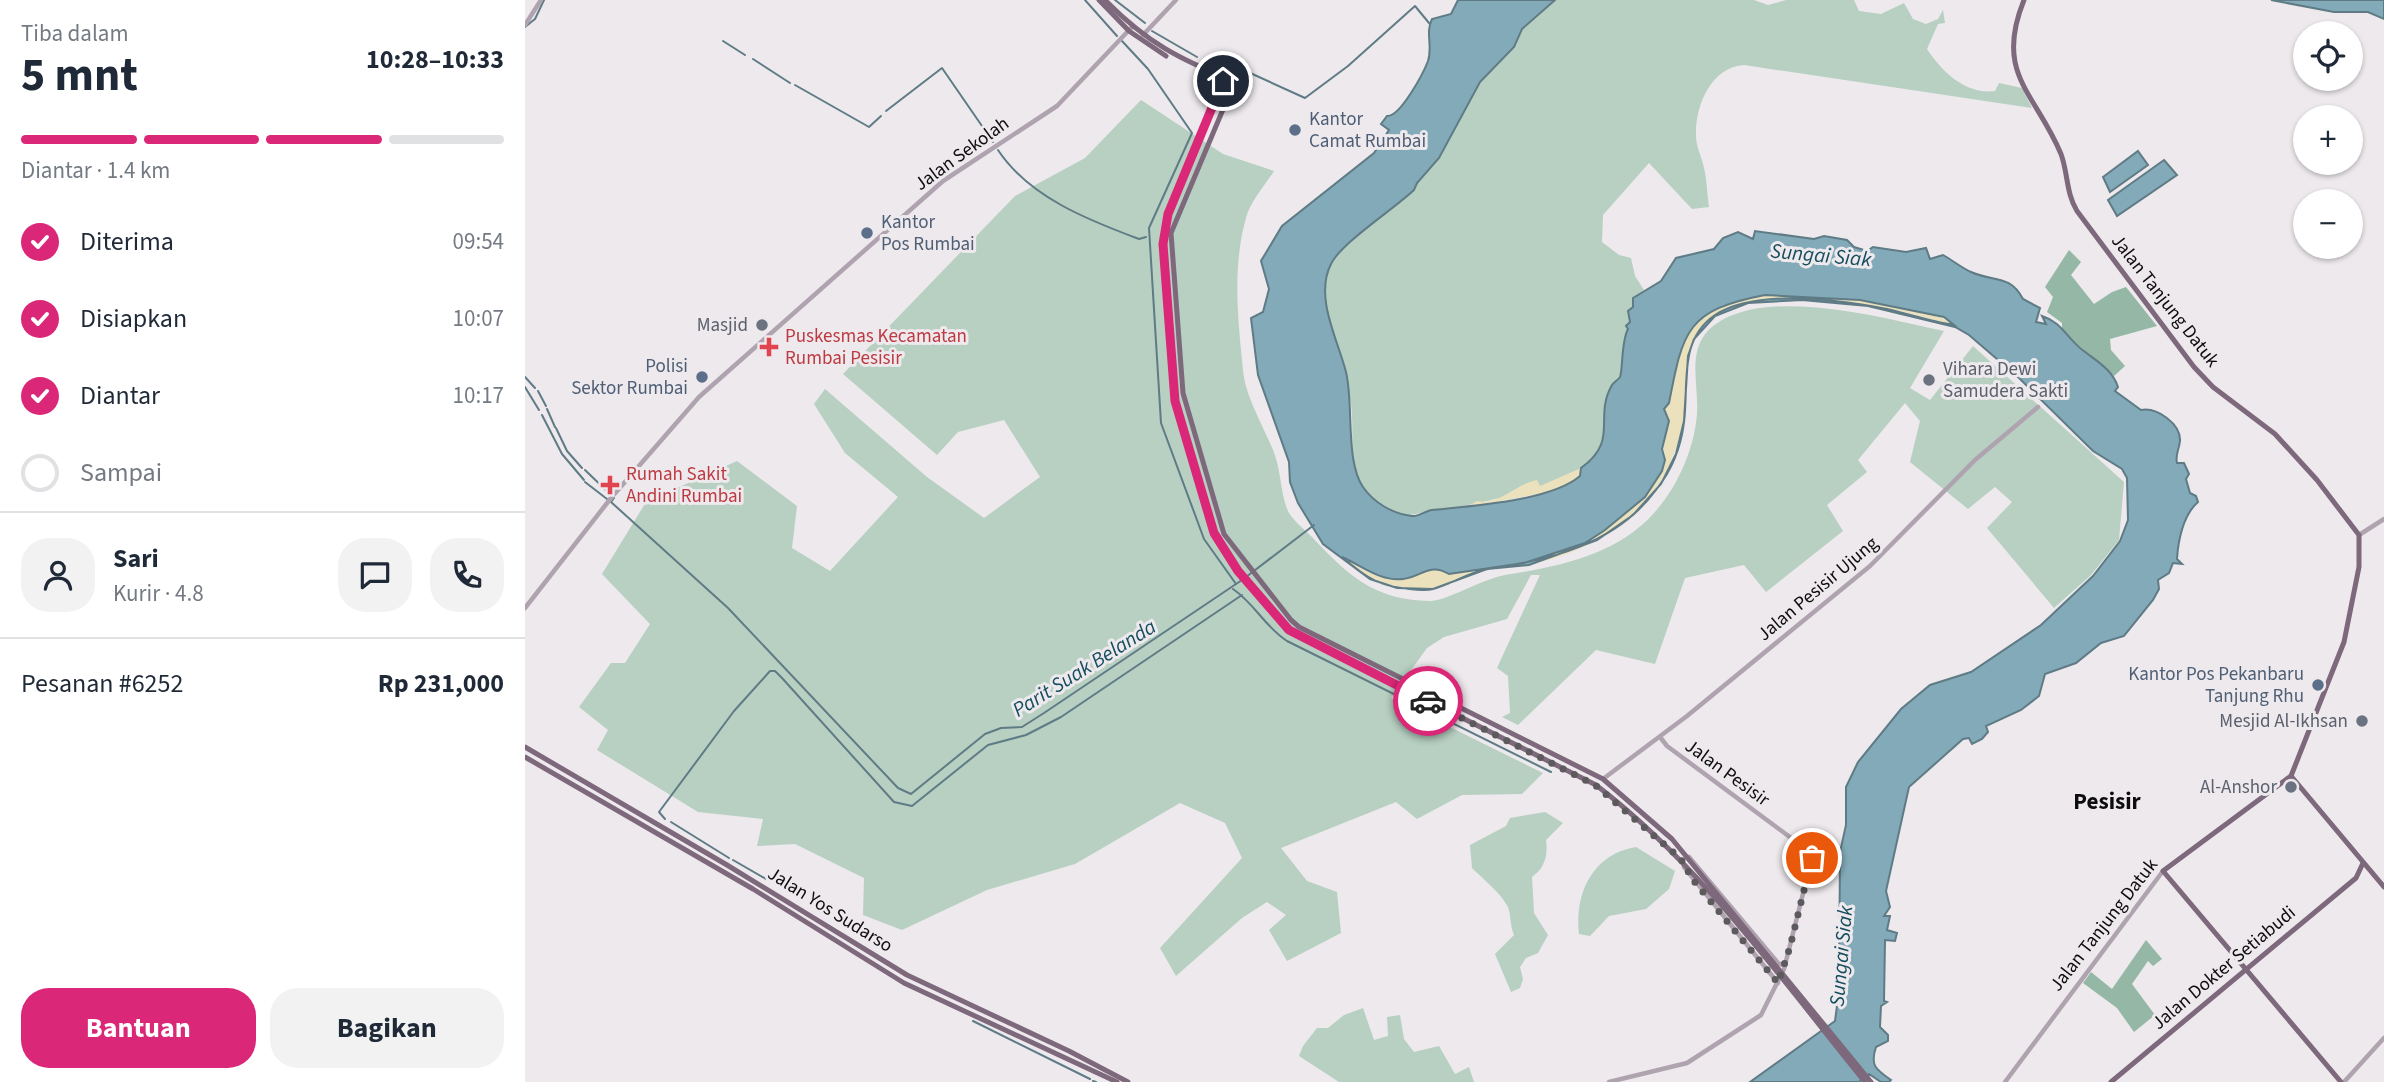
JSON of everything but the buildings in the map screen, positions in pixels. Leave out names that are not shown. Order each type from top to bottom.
[{"type":"main road","points":[[1099,0],[1141,37],[1174,57],[1234,82],[1173,224],[1171,244],[1177,334],[1187,412],[1221,529],[1246,565],[1300,627],[1603,779],[1672,839],[1683,857],[1871,1082]]},
{"type":"main road","points":[[1105,0],[1130,29]]},
{"type":"main road","name":"Jalan Tanjung Datuk","points":[[2024,0],[2012,41],[2015,65],[2021,83],[2061,155],[2070,196],[2077,211],[2194,368],[2213,387],[2275,434],[2317,480],[2359,535]]},
{"type":"main road","points":[[1224,79],[1163,229],[1169,334],[1177,410],[1214,533],[1248,584],[1291,632],[1595,785],[1683,857]]},
{"type":"main road","points":[[1169,334],[1177,334]]},
{"type":"main road","points":[[1170,342],[1178,342]]},
{"type":"main road","points":[[2359,535],[2359,566],[2344,642],[2291,776],[2384,887]]},
{"type":"main road","points":[[1459,716],[1462,709]]},
{"type":"main road","name":"Jalan Yos Sudarso","points":[[525,747],[707,853],[907,975],[1117,1082]]},
{"type":"main road","name":"Jalan Yos Sudarso","points":[[525,757],[781,905],[904,984],[1015,1030],[1128,1082]]},
{"type":"main road","name":"Jalan Tanjung Datuk","points":[[2162,871],[2291,776]]},
{"type":"main road","points":[[702,860],[707,853]]},
{"type":"main road","name":"Jalan Dokter Setiabudi","points":[[2111,1082],[2356,878],[2363,863]]},
{"type":"main road","points":[[1693,869],[1865,1082]]},
{"type":"main road","points":[[2162,871],[2343,1082]]},
{"type":"main road","name":"Jalan Dokter Setiabudi","points":[[2356,878],[2372,874]]},
{"type":"street","points":[[525,25],[541,0]]},
{"type":"street","points":[[1141,37],[1176,0]]},
{"type":"street","name":"Jalan Sekolah","points":[[525,608],[608,502],[699,397],[943,181],[1057,106],[1130,29]]},
{"type":"street","name":"Jalan Pesisir Ujung","points":[[1603,779],[1660,737],[1870,566],[1975,460],[2038,407]]},
{"type":"street","points":[[2359,535],[2384,519]]},
{"type":"street","name":"Jalan Pesisir","points":[[1609,1082],[1679,1066],[1757,1019],[1785,966],[1811,854],[1672,750],[1660,737]]},
{"type":"street","points":[[1683,857],[1698,865],[1778,963],[1785,966]]},
{"type":"street","points":[[1683,857],[1693,880],[1778,983]]},
{"type":"street","name":"Jalan Tanjung Datuk","points":[[2005,1082],[2162,871]]},
{"type":"street","points":[[2343,1082],[2384,1038]]},
{"type":"green space","points":[[1555,0],[1754,0],[1768,5],[1786,0],[1854,0],[1859,11],[1881,14],[1904,3],[1913,19],[1926,24],[1938,19],[1943,10],[1945,23],[1938,24],[1927,49],[1940,66],[1956,80],[1974,89],[1995,91],[1999,83],[2022,88],[2032,108],[1744,65],[1732,67],[1722,73],[1707,90],[1696,124],[1696,140],[1705,173],[1709,207],[1692,209],[1649,163],[1603,215],[1602,242],[1619,255],[1631,258],[1635,276],[1644,290],[1633,298],[1621,373],[1608,397],[1602,442],[1597,456],[1590,458],[1582,473],[1508,496],[1411,515],[1397,513],[1372,498],[1356,473],[1351,404],[1328,315],[1326,279],[1331,264],[1345,246],[1414,190],[1439,158],[1480,82],[1514,47],[1522,29]]},
{"type":"green space","points":[[1141,100],[1223,154],[1274,171],[1248,212],[1239,255],[1238,313],[1244,380],[1276,457],[1289,513],[1337,562],[1363,583],[1377,590],[1410,600],[1437,600],[1496,577],[1585,557],[1622,539],[1639,527],[1663,502],[1688,454],[1697,414],[1696,362],[1702,339],[1722,320],[1745,311],[1772,307],[1832,309],[1944,331],[1910,388],[1930,400],[1973,346],[2124,482],[2119,540],[2091,575],[2054,608],[1987,528],[2012,502],[1995,487],[1968,509],[1910,462],[1920,421],[1905,403],[1858,460],[1867,472],[1827,505],[1843,531],[1766,592],[1744,565],[1685,578],[1655,664],[1596,650],[1518,725],[1502,717],[1510,713],[1508,676],[1497,668],[1540,575],[1531,575],[1507,619],[1444,637],[1427,648],[1391,698],[1543,773],[1522,794],[1462,795],[1417,819],[1396,802],[1281,848],[1307,881],[1337,892],[1341,933],[1287,961],[1269,930],[1286,915],[1267,902],[1242,918],[1176,976],[1160,948],[1242,858],[1225,823],[1180,803],[1075,864],[987,890],[902,930],[863,915],[864,878],[795,844],[757,846],[763,819],[698,812],[597,750],[608,730],[579,707],[611,663],[625,663],[650,624],[602,574],[646,502],[737,461],[797,506],[792,548],[830,571],[898,497],[845,453],[814,404],[825,389],[927,477],[984,518],[1040,477],[1004,420],[958,432],[937,455],[843,374],[1015,196],[1085,158]]},
{"type":"green space","points":[[2069,250],[2081,262],[2071,275],[2094,304],[2112,292],[2126,287],[2157,326],[2110,339],[2111,350],[2125,366],[2114,376],[2062,331],[2062,323],[2047,312],[2053,297],[2045,287]]},
{"type":"green space","points":[[1545,812],[1563,823],[1546,840],[1545,861],[1532,877],[1534,913],[1548,935],[1538,953],[1526,958],[1520,967],[1523,979],[1520,988],[1511,992],[1495,954],[1514,935],[1509,910],[1501,896],[1472,868],[1470,845],[1506,826],[1510,818]]},
{"type":"green space","points":[[1636,847],[1675,871],[1669,889],[1646,909],[1609,916],[1590,936],[1579,934],[1580,904],[1589,878],[1608,858]]},
{"type":"green space","points":[[2146,940],[2162,959],[2153,966],[2148,961],[2132,984],[2155,1015],[2134,1032],[2117,1008],[2083,983],[2091,972],[2112,989]]},
{"type":"green space","points":[[1363,1008],[1374,1040],[1388,1036],[1387,1017],[1400,1015],[1404,1039],[1414,1052],[1439,1046],[1455,1074],[1469,1067],[1474,1082],[1339,1082],[1299,1056],[1317,1028],[1328,1028],[1344,1015]]},
{"type":"sand","points":[[1765,295],[1866,300],[1921,310],[1942,318],[1955,327],[1901,311],[1832,300],[1763,300],[1735,307],[1712,318],[1693,343],[1688,362],[1682,428],[1672,459],[1658,485],[1639,508],[1616,528],[1590,544],[1560,556],[1522,566],[1479,571],[1429,589],[1398,587],[1377,580],[1332,549],[1377,576],[1397,580],[1431,567],[1462,573],[1585,543],[1625,515],[1665,460],[1664,409],[1669,402],[1685,340],[1693,327],[1704,316],[1719,308]]},
{"type":"sand","points":[[1581,468],[1580,476],[1558,490],[1465,508],[1477,501],[1493,500],[1530,482],[1537,480],[1540,486]]},
{"type":"water","name":"Sungai Siak","points":[[1458,0],[1555,0],[1522,29],[1514,47],[1480,82],[1439,158],[1414,190],[1345,246],[1331,264],[1326,277],[1326,304],[1346,372],[1357,476],[1363,487],[1385,507],[1414,516],[1432,510],[1510,501],[1550,491],[1580,476],[1581,468],[1593,458],[1603,438],[1607,397],[1612,385],[1620,377],[1628,329],[1626,326],[1630,322],[1628,311],[1633,307],[1633,298],[1661,281],[1676,258],[1714,249],[1723,238],[1738,232],[1753,239],[1755,231],[1814,239],[1824,236],[1847,240],[1854,247],[1867,251],[1873,247],[1906,252],[1926,248],[1930,259],[1943,255],[1971,272],[2007,282],[2023,299],[2040,308],[2036,322],[2046,324],[2042,316],[2054,322],[2079,347],[2107,369],[2118,387],[2115,391],[2141,410],[2161,414],[2177,429],[2180,441],[2177,463],[2184,463],[2189,474],[2186,479],[2190,493],[2196,496],[2198,502],[2185,521],[2180,536],[2177,559],[2182,564],[2173,563],[2169,573],[2158,580],[2159,589],[2153,600],[2124,636],[2101,643],[2076,663],[2045,674],[2039,696],[2021,710],[1986,726],[1988,732],[1982,739],[1972,744],[1969,738],[1963,739],[1909,787],[1886,891],[1890,907],[1884,916],[1890,916],[1887,930],[1897,933],[1895,941],[1885,940],[1884,1001],[1887,1002],[1881,1006],[1880,1027],[1888,1035],[1888,1041],[1876,1047],[1874,1058],[1875,1066],[1891,1080],[1889,1082],[1881,1082],[1869,1074],[1859,1082],[1750,1082],[1835,1021],[1839,991],[1840,852],[1846,825],[1846,787],[1858,762],[1901,709],[1930,685],[1971,672],[2041,625],[2093,576],[2120,541],[2128,520],[2127,478],[2122,469],[2093,451],[2019,378],[1969,335],[1955,327],[1868,306],[1802,300],[1748,303],[1715,316],[1695,338],[1703,325],[1715,315],[1753,301],[1775,299],[1799,298],[1846,302],[1887,309],[1954,325],[1944,317],[1860,300],[1765,295],[1719,308],[1693,327],[1679,357],[1669,403],[1664,409],[1669,421],[1662,449],[1665,460],[1662,471],[1645,497],[1605,530],[1585,543],[1526,562],[1449,574],[1436,569],[1403,579],[1386,578],[1342,557],[1377,581],[1370,579],[1323,544],[1298,503],[1290,482],[1289,462],[1258,375],[1251,318],[1263,312],[1269,289],[1261,261],[1282,226],[1374,153],[1389,130],[1381,124],[1404,102],[1428,61],[1432,19],[1451,14]]},
{"type":"water","points":[[2271,0],[2384,0],[2384,19],[2368,12],[2334,12]]},
{"type":"water","points":[[2138,151],[2148,165],[2110,192],[2103,177]]},
{"type":"water","points":[[2164,160],[2177,175],[2117,216],[2108,200]]},
{"type":"water","points":[[1558,554],[1529,565],[1489,569]]},
{"type":"waterway","points":[[525,27],[535,19],[544,0]]},
{"type":"waterway","points":[[1085,0],[1117,36]]},
{"type":"waterway","points":[[1115,0],[1145,23]]},
{"type":"waterway","points":[[1216,66],[1248,72],[1305,98],[1348,66],[1415,6],[1429,23]]},
{"type":"waterway","points":[[1152,31],[1197,57]]},
{"type":"waterway","points":[[723,41],[745,55]]},
{"type":"waterway","points":[[1122,41],[1148,69],[1192,133],[1149,228],[1161,423],[1204,539],[1236,584]]},
{"type":"waterway","points":[[753,59],[790,83]]},
{"type":"waterway","points":[[886,111],[942,68],[993,142]]},
{"type":"waterway","points":[[795,85],[869,127],[881,116]]},
{"type":"waterway","points":[[998,150],[1026,181],[1061,205],[1139,239],[1146,237]]},
{"type":"waterway","points":[[525,377],[535,388]]},
{"type":"waterway","points":[[525,387],[539,410]]},
{"type":"waterway","points":[[538,391],[546,406]]},
{"type":"waterway","points":[[547,409],[555,427]]},
{"type":"waterway","points":[[542,415],[562,454],[584,480]]},
{"type":"waterway","points":[[556,428],[567,451],[582,468]]},
{"type":"waterway","points":[[585,470],[611,495]]},
{"type":"waterway","points":[[585,482],[607,499]]},
{"type":"waterway","name":"Parit Suak Belanda","points":[[614,498],[611,502],[728,608],[898,788],[911,794],[985,734],[1001,728],[1022,727],[1242,580]]},
{"type":"waterway","name":"Parit Suak Belanda","points":[[1246,577],[1314,525]]},
{"type":"waterway","points":[[1233,589],[1287,641],[1551,772]]},
{"type":"waterway","points":[[665,819],[659,812],[734,711],[770,671],[775,671],[782,678],[894,802],[912,806],[988,745],[1026,735],[1061,717],[1242,595]]},
{"type":"waterway","points":[[671,822],[729,858]]},
{"type":"waterway","points":[[733,860],[766,879]]},
{"type":"waterway","points":[[973,1021],[1090,1079]]},
{"type":"way so far","points":[[1428,701],[1595,785],[1614,799],[1681,859],[1693,880],[1778,983],[1790,947],[1812,858]]},
{"type":"place","name":"Kantor Camat Rumbai","points":[[1295,130]]},
{"type":"place","name":"Kantor Pos Rumbai","points":[[867,233]]},
{"type":"place","name":"Masjid","points":[[762,325]]},
{"type":"place","name":"Puskesmas Kecamatan Rumbai Pesisir","points":[[769,347]]},
{"type":"place","name":"Polisi Sektor Rumbai","points":[[702,377]]},
{"type":"place","name":"Vihara Dewi Samudera Sakti","points":[[1929,380]]},
{"type":"place","name":"Rumah Sakit Andini Rumbai","points":[[610,485]]},
{"type":"place","name":"Kantor Pos Pekanbaru Tanjung Rhu","points":[[2318,685]]},
{"type":"place","name":"Mesjid Al-Ikhsan","points":[[2362,721]]},
{"type":"place","name":"Al-Anshor","points":[[2291,787]]},
{"type":"district","name":"Pesisir","points":[[2107,801]]},
{"type":"route","points":[[1223,81],[1163,229],[1175,401],[1214,533],[1238,571],[1289,630],[1428,701]]}]
